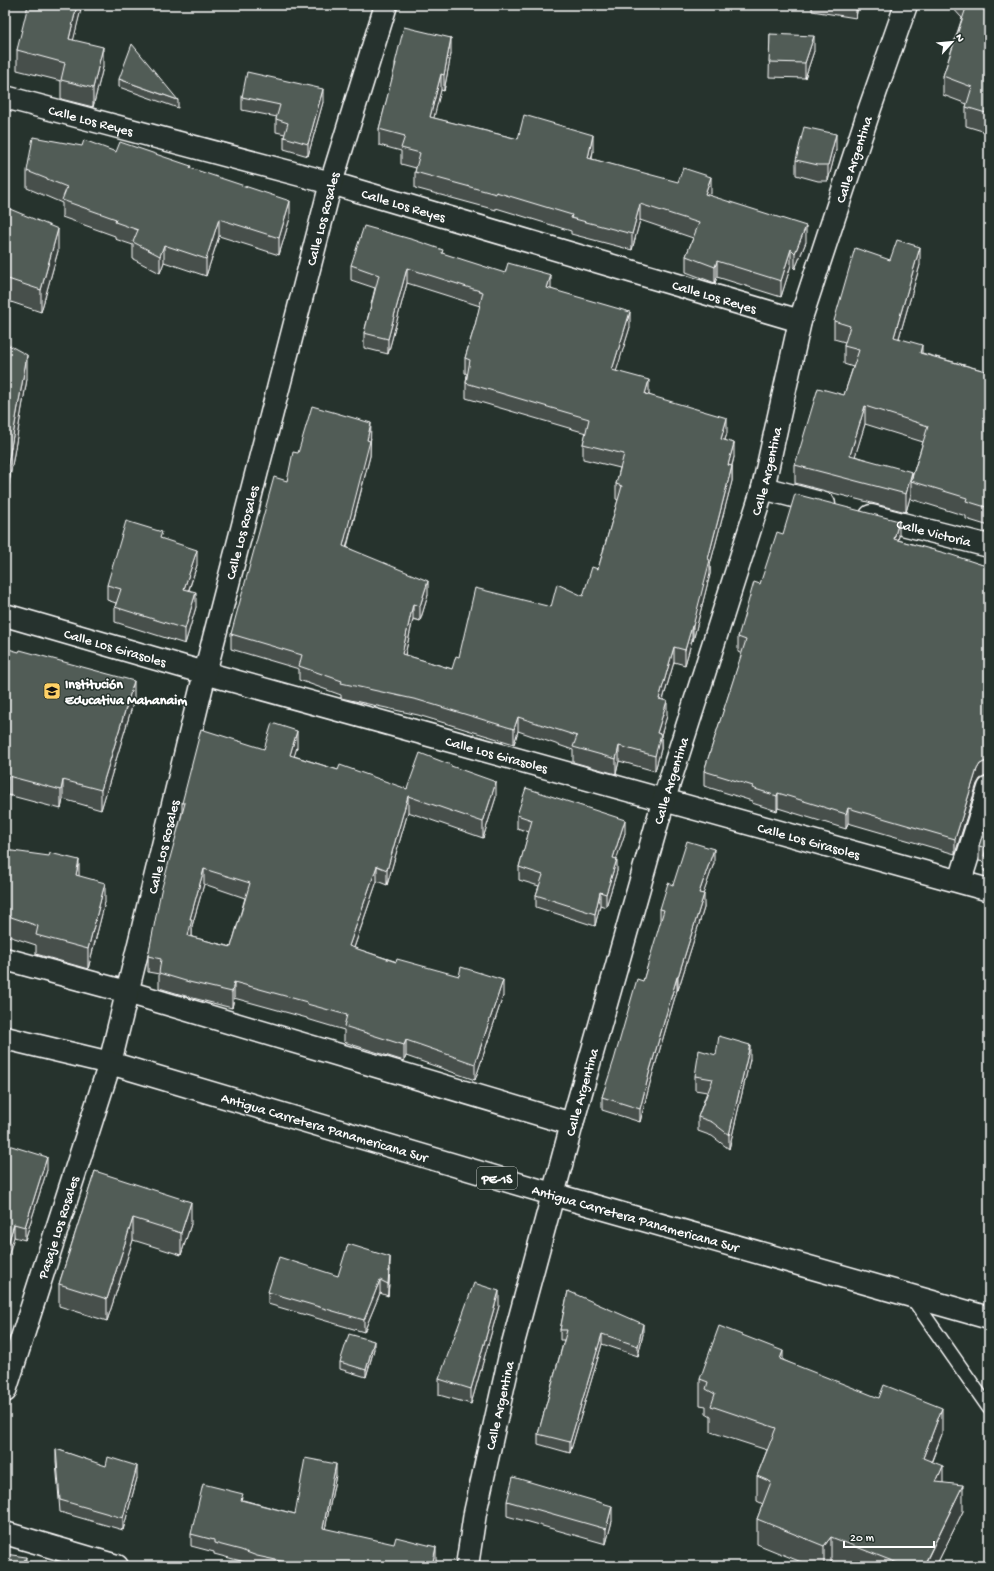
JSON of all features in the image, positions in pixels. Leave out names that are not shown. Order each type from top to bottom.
[{"type":"main road","name":"Calle Los Rosales","points":[[110,1063],[205,673],[331,183],[386,5]]},
{"type":"main road","name":"Calle Argentina","points":[[467,1566],[475,1513],[512,1347],[552,1194],[664,799],[763,488],[800,321],[870,108],[906,5]]},
{"type":"main road","name":"Calle Los Reyes","points":[[5,97],[331,183],[800,321]]},
{"type":"main road","name":"Calle Victoria","points":[[763,488],[989,546]]},
{"type":"main road","name":"Calle Los Girasoles","points":[[5,615],[205,673],[989,890]]},
{"type":"main road","points":[[960,881],[989,788]]},
{"type":"main road","points":[[5,959],[127,992],[572,1124]]},
{"type":"main road","name":"Antigua Carretera Panamericana Sur","points":[[5,1038],[110,1063],[552,1194],[989,1318]]},
{"type":"main road","name":"Pasaje Los Rosales","points":[[5,1391],[110,1063]]},
{"type":"main road","points":[[5,1533],[117,1566]]},
{"type":"lane","points":[[911,1296],[989,1408]]},
{"type":"building","points":[[28,5],[77,5],[69,39],[103,47],[93,88],[61,80],[65,63],[17,50]]},
{"type":"building","points":[[967,5],[989,5],[989,114],[966,107],[972,87],[943,76]]},
{"type":"building","points":[[404,27],[451,38],[444,75],[441,74],[430,117],[518,139],[524,115],[593,135],[588,158],[678,182],[683,168],[711,177],[705,194],[806,226],[795,253],[791,249],[781,281],[717,261],[715,267],[686,256],[699,223],[640,204],[632,234],[571,218],[572,215],[496,192],[496,194],[415,172],[420,153],[401,148],[405,136],[379,129]]},
{"type":"building","points":[[770,34],[814,36],[805,63],[769,62]]},
{"type":"building","points":[[132,44],[178,100],[119,79]]},
{"type":"building","points":[[247,72],[323,89],[308,144],[284,137],[288,123],[276,119],[280,105],[242,97]]},
{"type":"building","points":[[804,127],[836,134],[828,165],[818,165],[796,160]]},
{"type":"building","points":[[33,137],[82,146],[84,140],[116,152],[120,142],[191,166],[190,168],[290,201],[279,238],[219,219],[206,259],[164,245],[160,256],[133,242],[138,230],[115,222],[116,219],[62,200],[67,187],[27,171]]},
{"type":"building","points":[[989,191],[989,201],[986,200]]},
{"type":"building","points":[[5,207],[58,229],[41,290],[5,278]]},
{"type":"building","points":[[364,226],[414,240],[443,250],[442,253],[505,273],[508,263],[551,275],[547,288],[630,312],[612,370],[649,380],[645,394],[727,418],[721,439],[734,443],[728,465],[732,466],[708,559],[710,560],[693,626],[685,650],[674,647],[659,699],[667,701],[657,733],[661,734],[655,756],[619,746],[616,759],[573,747],[577,736],[518,717],[514,729],[418,700],[341,683],[342,681],[299,666],[302,655],[231,634],[274,477],[287,481],[293,452],[298,453],[312,406],[371,423],[367,440],[370,441],[343,546],[428,581],[420,606],[413,604],[402,654],[452,669],[456,656],[459,657],[475,588],[551,607],[557,584],[583,596],[592,567],[598,569],[622,486],[616,484],[624,454],[583,444],[589,419],[466,383],[470,360],[465,358],[483,292],[407,268],[388,339],[364,333],[379,275],[351,265]]},
{"type":"building","points":[[897,240],[920,247],[894,337],[922,345],[920,353],[989,372],[989,508],[966,501],[967,498],[911,481],[928,426],[865,406],[850,455],[912,472],[906,494],[795,465],[818,388],[844,395],[859,350],[844,346],[850,326],[834,321],[855,248],[890,260]]},
{"type":"building","points":[[5,343],[27,355],[6,476],[5,476]]},
{"type":"building","points":[[795,494],[899,521],[894,539],[989,567],[989,761],[980,764],[977,769],[955,839],[848,808],[846,814],[778,793],[777,796],[752,788],[753,786],[704,771],[746,640],[738,637],[754,582],[760,584],[777,532],[783,534]]},
{"type":"building","points":[[126,521],[162,532],[160,538],[197,550],[184,589],[196,592],[185,629],[115,607],[121,589],[107,585]]},
{"type":"building","points":[[5,648],[19,652],[20,650],[134,681],[101,790],[63,780],[61,790],[8,776],[5,786]]},
{"type":"building","points":[[272,723],[297,731],[290,755],[338,770],[340,765],[407,789],[420,753],[496,782],[483,822],[408,796],[387,870],[377,866],[349,946],[396,962],[397,959],[459,976],[461,967],[503,980],[475,1064],[406,1040],[404,1045],[344,1026],[347,1015],[307,1004],[307,1002],[234,982],[232,992],[159,973],[161,959],[148,956],[161,891],[185,803],[182,803],[201,729],[264,749]],"holes":[[[204,869],[250,883],[231,947],[188,936],[192,919],[190,919]]]},
{"type":"building","points":[[526,788],[625,820],[613,858],[617,859],[606,894],[600,892],[595,914],[536,895],[543,875],[519,867],[532,820],[517,815]]},
{"type":"building","points":[[989,815],[989,858],[984,856],[986,848],[979,846]]},
{"type":"building","points":[[687,841],[714,849],[699,893],[704,894],[677,977],[640,1109],[602,1097],[637,979],[643,981],[664,910],[660,909],[668,883],[673,885]]},
{"type":"building","points":[[5,850],[49,856],[50,853],[79,860],[76,875],[105,883],[88,949],[36,935],[38,926],[5,915]]},
{"type":"building","points":[[719,1036],[750,1045],[729,1135],[712,1122],[698,1117],[713,1079],[695,1076],[699,1050],[716,1055]]},
{"type":"building","points":[[5,1144],[47,1157],[25,1227],[14,1224],[5,1254]]},
{"type":"building","points":[[95,1171],[191,1202],[181,1233],[133,1218],[107,1299],[59,1284]]},
{"type":"building","points":[[348,1244],[390,1257],[388,1284],[380,1280],[364,1320],[268,1292],[279,1257],[338,1276]]},
{"type":"building","points":[[474,1283],[499,1291],[471,1389],[439,1379]]},
{"type":"building","points":[[568,1291],[643,1324],[638,1346],[602,1334],[570,1442],[538,1434],[567,1330],[560,1330]]},
{"type":"building","points":[[719,1326],[783,1351],[780,1359],[879,1398],[884,1385],[942,1408],[923,1458],[943,1466],[936,1482],[963,1485],[924,1565],[926,1566],[905,1566],[831,1537],[824,1546],[757,1519],[771,1482],[757,1476],[776,1428],[711,1406],[715,1394],[706,1389],[708,1382],[700,1379]]},
{"type":"building","points":[[349,1334],[374,1341],[366,1370],[340,1362]]},
{"type":"building","points":[[56,1449],[106,1466],[108,1457],[137,1466],[123,1518],[60,1500]]},
{"type":"building","points":[[305,1458],[336,1464],[323,1528],[394,1544],[396,1537],[436,1547],[432,1566],[304,1566],[257,1556],[214,1543],[214,1540],[191,1534],[203,1484],[243,1494],[241,1500],[295,1514]]},
{"type":"building","points":[[513,1477],[612,1506],[606,1529],[507,1501]]},
{"type":"building","points":[[5,1554],[26,1557],[22,1566],[5,1566]]},
{"type":"place","name":"Institución Educativa Mahanaim","points":[[52,691]]}]
